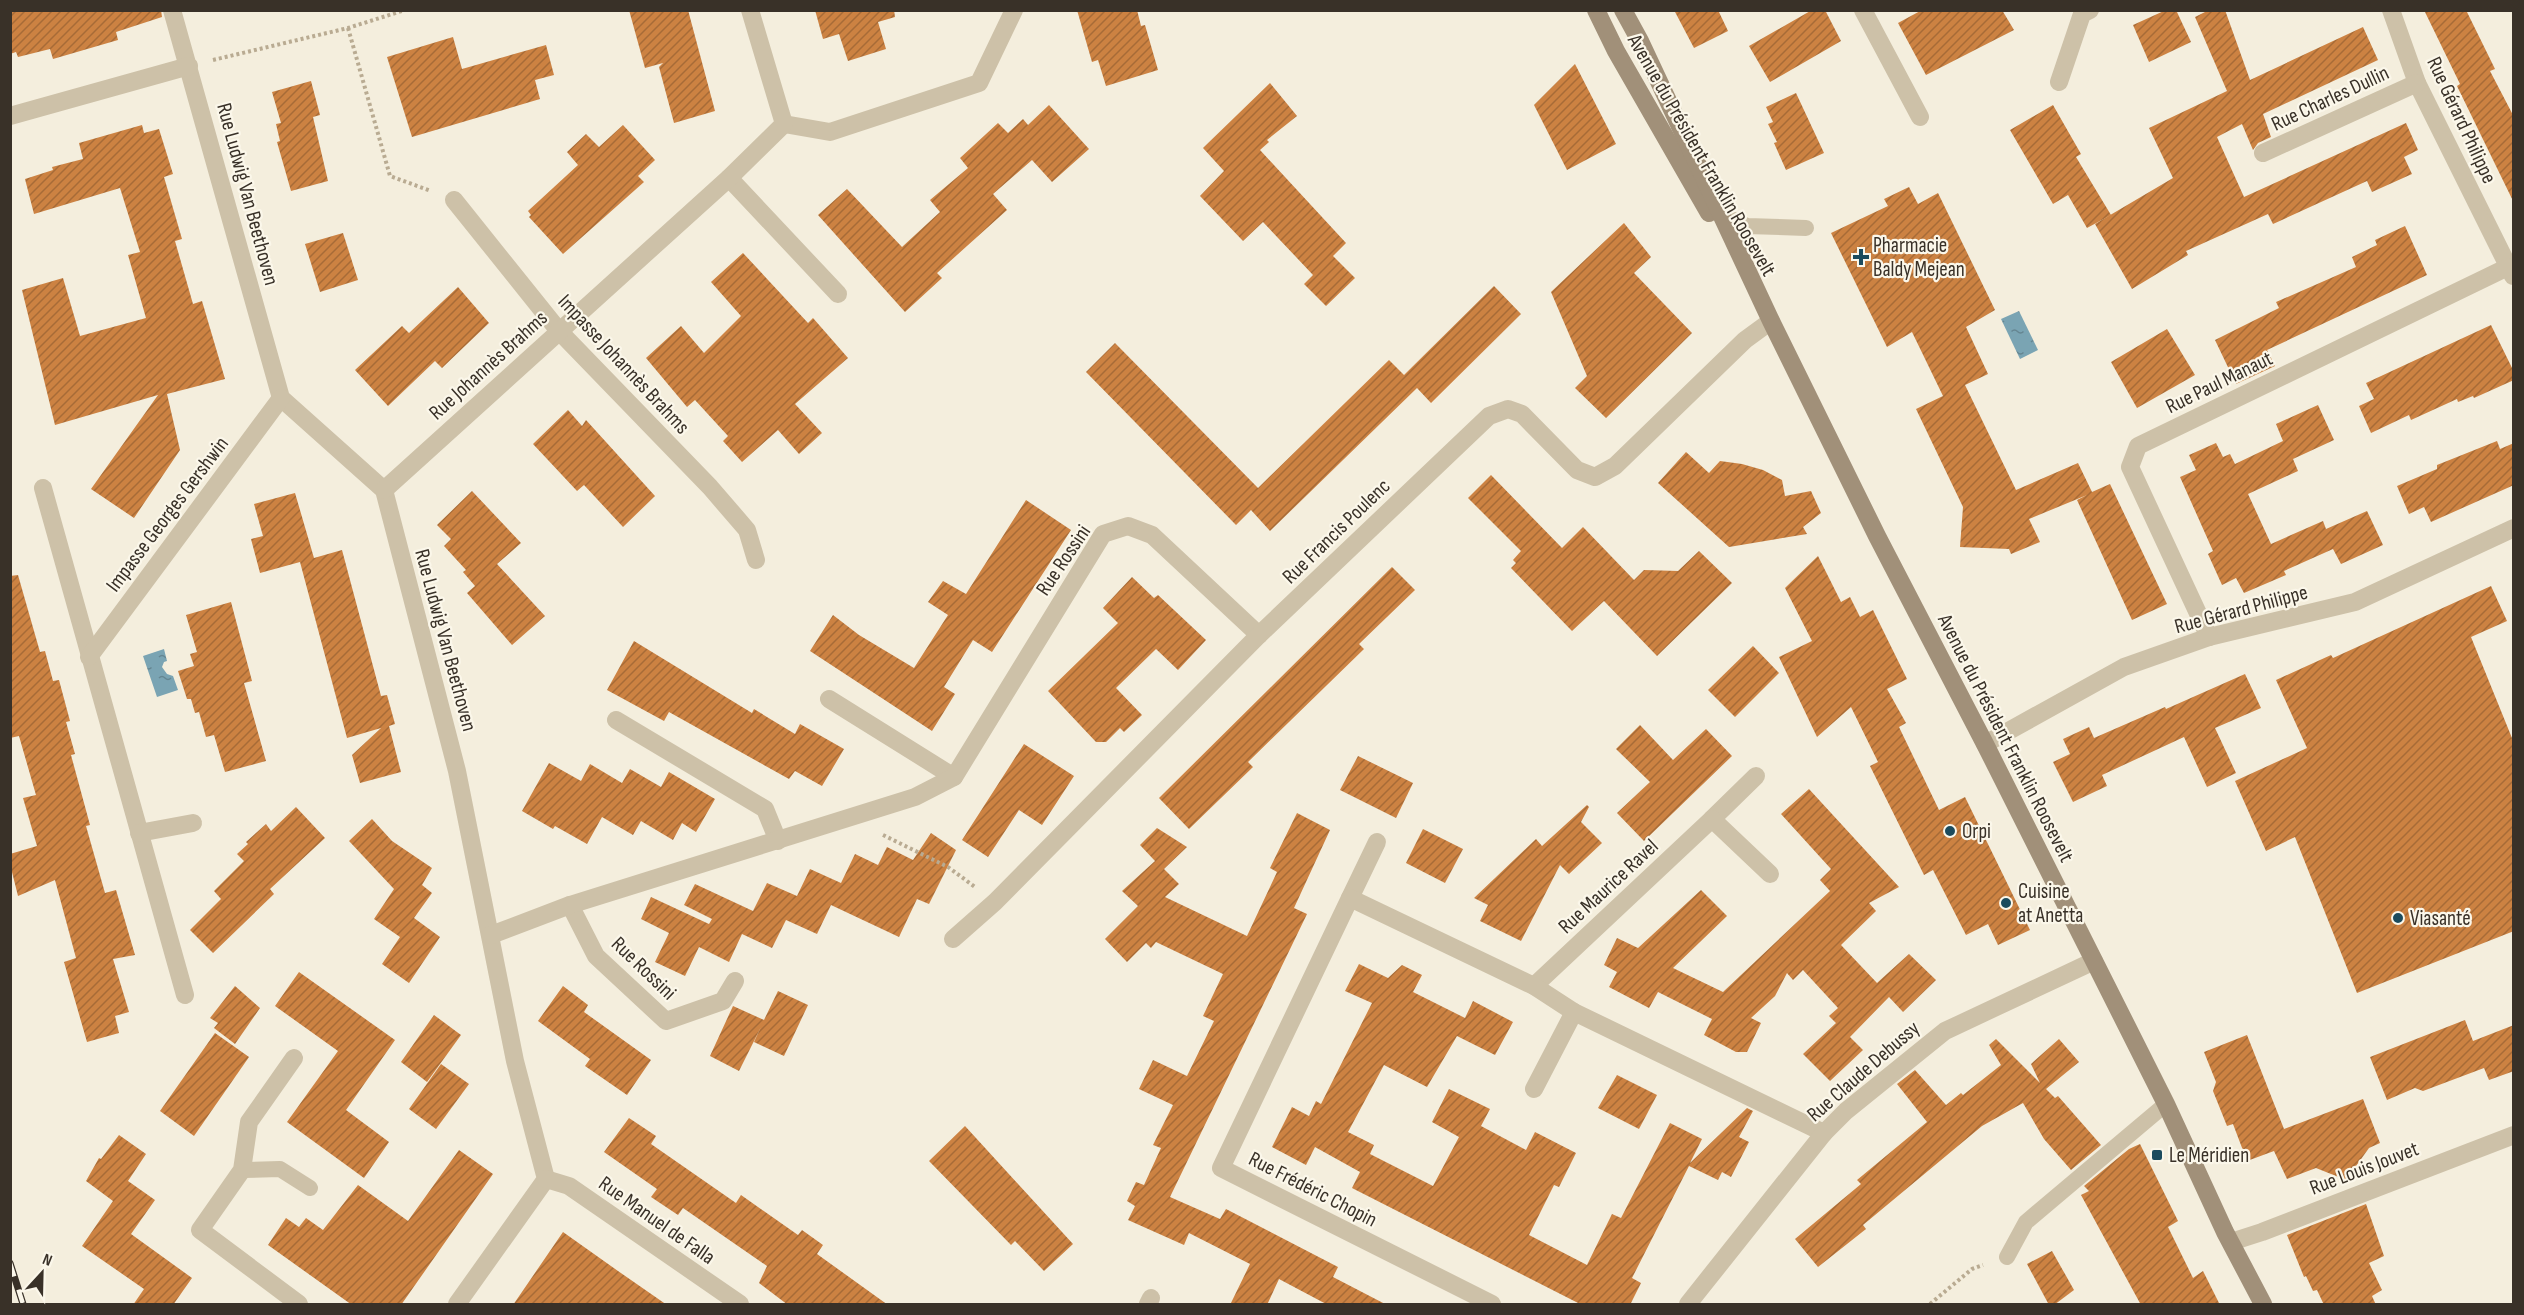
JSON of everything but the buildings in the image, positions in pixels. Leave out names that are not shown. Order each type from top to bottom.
[{"type":"main road","name":"Avenue du Président Franklin Roosevelt","points":[[1596,10],[1616,51],[1771,321]]},
{"type":"main road","name":"Avenue du Président Franklin Roosevelt","points":[[1623,10],[1640,41],[1771,321],[1876,536],[1985,744],[2166,1104],[2230,1242],[2263,1305]]},
{"type":"street","name":"Rue Ludwig Van Beethoven","points":[[172,10],[281,398]]},
{"type":"street","points":[[750,10],[784,124],[831,132],[979,83],[1014,10]]},
{"type":"street","points":[[1863,10],[1920,117]]},
{"type":"street","points":[[2059,82],[2082,14],[2090,10]]},
{"type":"street","name":"Rue Gérard Philippe","points":[[2391,10],[2417,83],[2511,272]]},
{"type":"street","points":[[10,116],[189,66]]},
{"type":"street","name":"Rue Charles Dullin","points":[[2263,153],[2417,83]]},
{"type":"street","name":"Rue Johannès Brahms","points":[[384,490],[729,178],[784,124]]},
{"type":"street","points":[[729,178],[838,294]]},
{"type":"street","name":"Impasse Johannès Brahms","points":[[453,200],[559,331],[710,487],[747,530],[756,560]]},
{"type":"street","name":"Rue Paul Manaut","points":[[2209,637],[2130,466],[2138,446],[2511,272]]},
{"type":"street","name":"Rue Francis Poulenc","points":[[952,939],[995,902],[1259,635],[1489,416],[1508,409],[1522,414],[1577,470],[1596,477],[1615,466],[1745,340],[1771,321]]},
{"type":"street","points":[[281,398],[384,490]]},
{"type":"street","name":"Impasse Georges Gershwin","points":[[89,657],[281,398]]},
{"type":"street","name":"Impasse Georges Gershwin","points":[[43,488],[185,995]]},
{"type":"street","name":"Rue Ludwig Van Beethoven","points":[[384,490],[457,771],[515,1061],[546,1179]]},
{"type":"street","name":"Rue Rossini","points":[[954,777],[1103,534],[1128,526],[1152,535],[1259,635]]},
{"type":"street","name":"Rue Gérard Philippe","points":[[1985,744],[2124,667],[2209,637],[2355,602],[2514,528]]},
{"type":"street","points":[[829,699],[954,777]]},
{"type":"street","points":[[615,720],[765,808],[778,841]]},
{"type":"street","name":"Rue Maurice Ravel","points":[[1534,986],[1756,776]]},
{"type":"street","points":[[491,934],[570,905],[915,797],[954,777]]},
{"type":"street","points":[[1712,819],[1770,874]]},
{"type":"street","points":[[139,833],[193,823]]},
{"type":"street","name":"Rue Frédéric Chopin","points":[[1377,842],[1221,1168],[1492,1305]]},
{"type":"street","points":[[1350,898],[1534,986],[1574,1012],[1824,1133]]},
{"type":"street","name":"Rue Rossini","points":[[570,905],[596,956],[666,1021],[723,1001],[735,981]]},
{"type":"street","name":"Rue Claude Debussy","points":[[1688,1305],[1824,1133],[1846,1111],[1945,1031],[2094,961]]},
{"type":"street","points":[[1534,1089],[1574,1012]]},
{"type":"street","points":[[294,1058],[249,1122],[242,1170],[200,1230],[299,1305]]},
{"type":"street","name":"Rue Louis Jouvet","points":[[2230,1242],[2262,1232],[2514,1135]]},
{"type":"street","points":[[457,1305],[546,1179]]},
{"type":"street","name":"Rue Manuel de Falla","points":[[546,1179],[569,1186],[740,1305]]},
{"type":"lane","points":[[1721,214],[1747,226],[1806,228]]},
{"type":"lane","points":[[2007,1257],[2026,1222],[2166,1104]]},
{"type":"lane","points":[[242,1170],[280,1169],[310,1188]]},
{"type":"path","points":[[189,66],[348,28],[405,10]]},
{"type":"path","points":[[348,28],[390,176],[453,200]]},
{"type":"path","points":[[859,815],[881,834],[948,867],[995,902]]},
{"type":"path","points":[[1930,1305],[1972,1269],[2007,1257]]},
{"type":"water","points":[[2019,311],[2038,350],[2020,359],[2001,319]]},
{"type":"water","points":[[164,649],[167,661],[162,667],[167,674],[173,676],[178,690],[157,697],[143,656]]},
{"type":"railway","points":[[10,1263],[23,1304]]},
{"type":"place","name":"Pharmacie Baldy Mejean","points":[[1861,257]]},
{"type":"place","name":"Orpi","points":[[1950,831]]},
{"type":"place","name":"Cuisine at Anetta","points":[[2006,903]]},
{"type":"place","name":"Viasanté","points":[[2398,918]]},
{"type":"place","name":"Le Méridien","points":[[2157,1155]]}]
